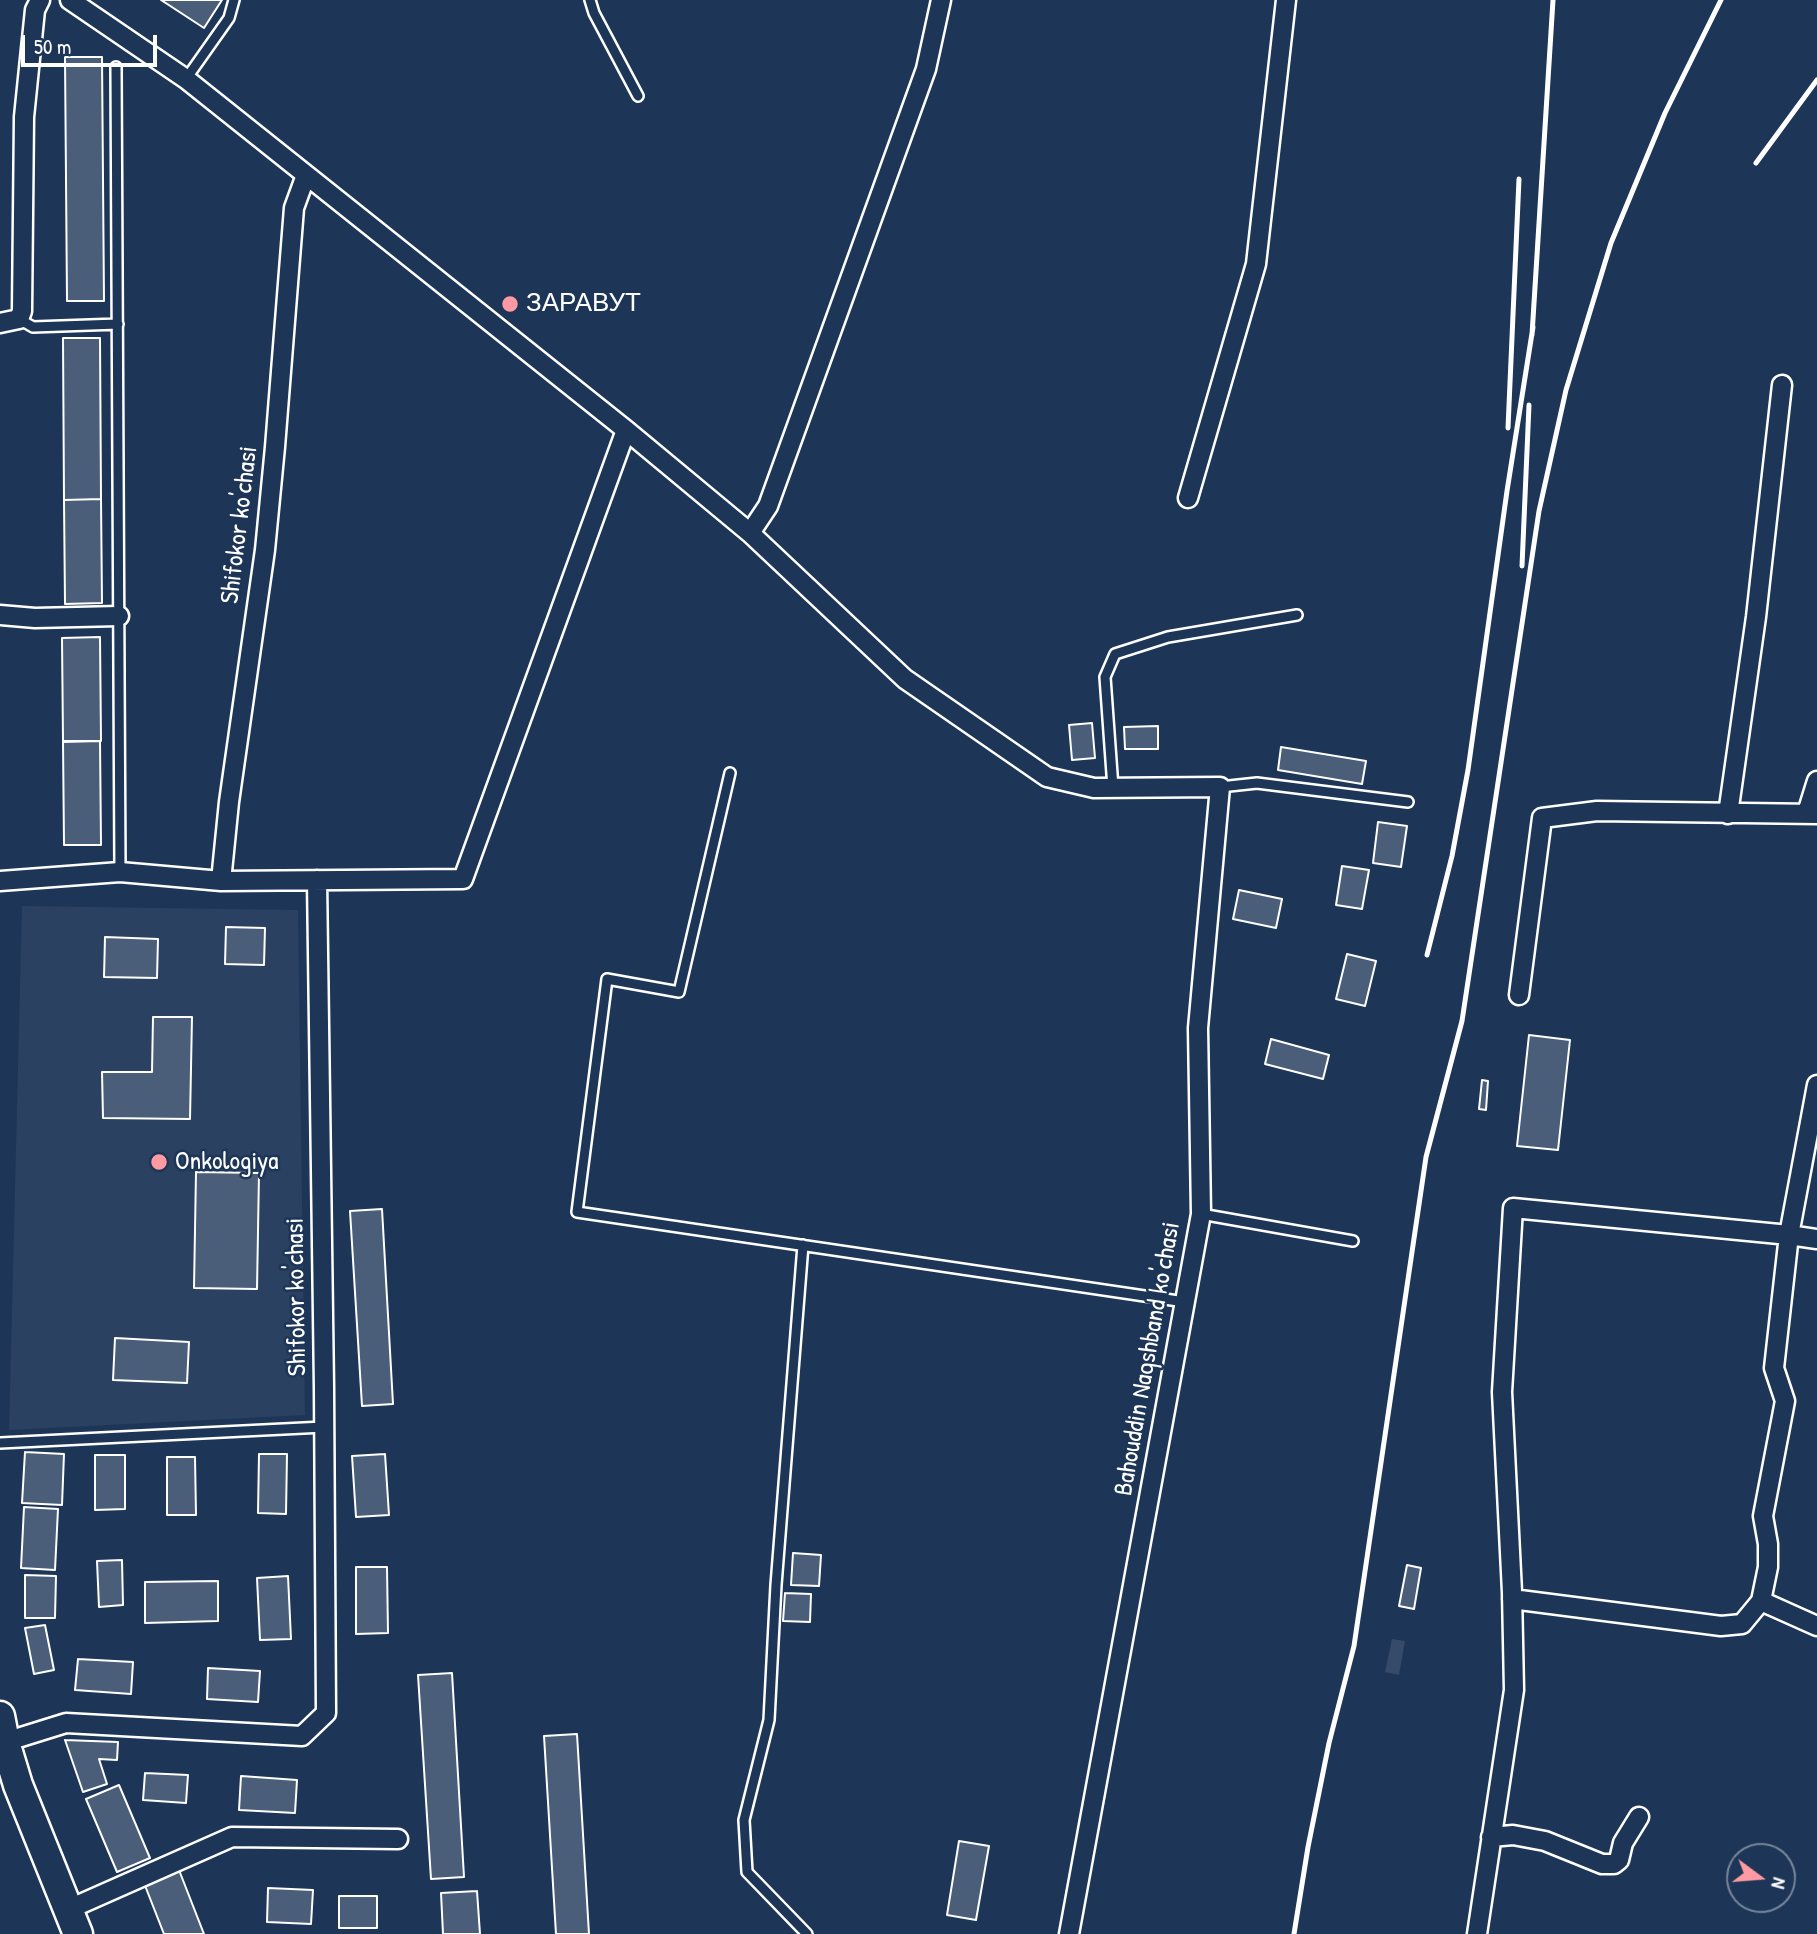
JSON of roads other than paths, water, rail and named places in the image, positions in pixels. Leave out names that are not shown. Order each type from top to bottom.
[{"type":"main road","points":[[3,1729],[14,1787],[73,1922]]},
{"type":"street","points":[[0,323],[19,319],[22,311],[24,117],[35,10],[40,0]]},
{"type":"street","points":[[70,0],[186,79],[626,430],[750,533],[905,679],[1047,777],[1094,788],[1220,787]]},
{"type":"street","points":[[750,533],[768,506],[926,69],[942,0]]},
{"type":"street","points":[[1188,498],[1256,264],[1286,0]]},
{"type":"street","name":"Shifokor ko'chasi","points":[[221,881],[229,802],[265,550],[294,208],[306,175]]},
{"type":"street","points":[[1728,814],[1756,617],[1782,385]]},
{"type":"street","points":[[0,881],[120,872],[221,881],[463,879],[626,430]]},
{"type":"street","points":[[0,615],[35,618],[119,616]]},
{"type":"street","points":[[1519,995],[1542,818],[1597,811],[1812,814],[1817,781]]},
{"type":"street","name":"Bahouddin Naqshband ko'chasi","points":[[1069,1934],[1201,1214],[1199,1028],[1220,787]]},
{"type":"street","name":"Shifokor ko'chasi","points":[[3,1729],[66,1723],[302,1736],[326,1713],[317,880]]},
{"type":"street","points":[[1512,1599],[1721,1626],[1742,1624],[1761,1601],[1768,1567],[1768,1544],[1763,1516],[1785,1401],[1774,1368],[1789,1235],[1817,1085]]},
{"type":"street","points":[[1477,1934],[1514,1690],[1502,1392],[1513,1208],[1817,1239]]},
{"type":"street","points":[[1761,1601],[1817,1626]]},
{"type":"street","points":[[1491,1837],[1513,1835],[1545,1841],[1602,1864],[1614,1864],[1619,1860],[1623,1843],[1639,1817]]},
{"type":"street","points":[[73,1922],[232,1837],[398,1839]]},
{"type":"lane","points":[[186,79],[229,18],[234,0]]},
{"type":"lane","points":[[590,0],[594,13],[638,96]]},
{"type":"lane","points":[[116,66],[120,872]]},
{"type":"lane","points":[[19,319],[33,327],[118,324]]},
{"type":"lane","points":[[1113,788],[1105,677],[1115,654],[1168,636],[1297,615]]},
{"type":"lane","points":[[730,773],[679,992],[607,979],[577,1212],[1185,1302]]},
{"type":"lane","points":[[1220,787],[1257,783],[1408,802]]},
{"type":"lane","points":[[1201,1214],[1353,1241]]},
{"type":"lane","points":[[803,1245],[776,1585],[769,1720],[744,1820],[747,1872],[807,1934]]},
{"type":"lane","points":[[0,1443],[324,1427]]},
{"type":"railway","points":[[1532,335],[1553,0]]},
{"type":"railway","points":[[1294,1934],[1329,1743],[1354,1646],[1426,1157],[1462,1021],[1539,511],[1566,390],[1611,243],[1665,113],[1721,0]]},
{"type":"railway","points":[[1756,163],[1817,80]]},
{"type":"railway","points":[[1508,428],[1519,179]]},
{"type":"railway","points":[[1427,955],[1452,856],[1468,770],[1533,327]]},
{"type":"railway","points":[[1522,566],[1529,405]]},
{"type":"place","name":"ЗАРАВУТ","points":[[510,304]]},
{"type":"place","name":"Onkologiya","points":[[159,1162]]}]
